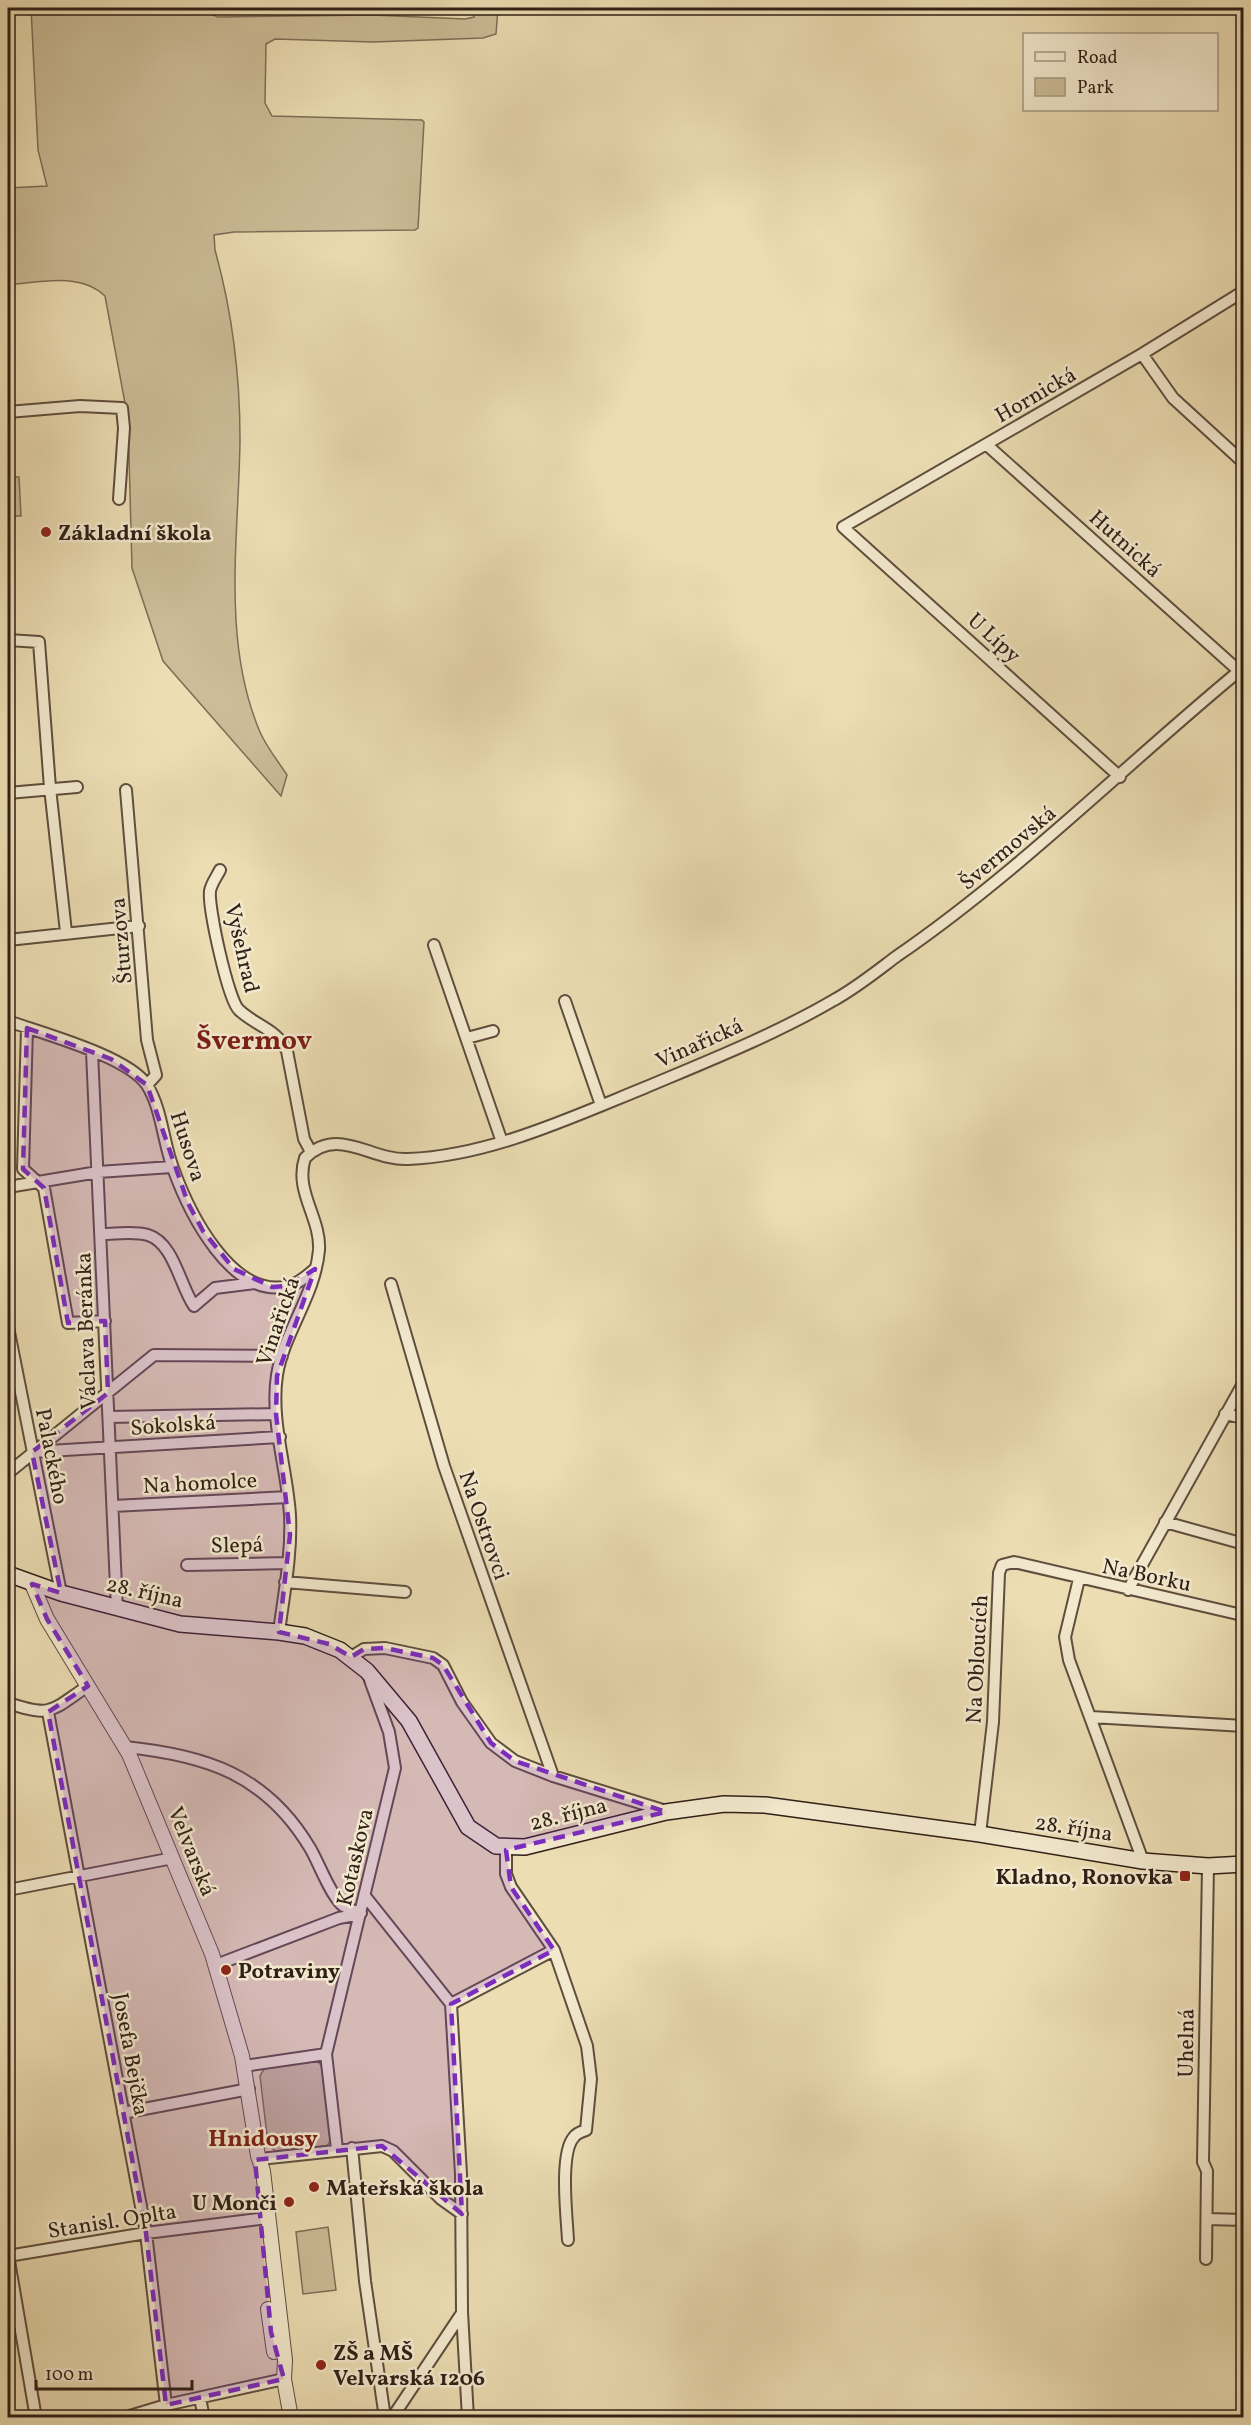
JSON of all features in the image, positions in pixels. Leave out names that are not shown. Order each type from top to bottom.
[{"type":"main road","name":"28. října","points":[[8,1574],[61,1593],[180,1624],[279,1632],[329,1644],[351,1657],[367,1671],[409,1721],[468,1827],[482,1839],[506,1848],[525,1847],[666,1812],[724,1803],[765,1805],[980,1834],[1143,1861],[1208,1866],[1244,1864]]},
{"type":"street","name":"Hornická","points":[[843,527],[1242,295]]},
{"type":"street","points":[[1142,354],[1173,398],[1244,463]]},
{"type":"street","points":[[8,412],[80,406],[122,408],[124,428],[119,499]]},
{"type":"street","name":"Hutnická","points":[[987,445],[1241,669]]},
{"type":"street","name":"U Lípy","points":[[843,527],[1120,777]]},
{"type":"street","points":[[8,640],[39,642],[50,788],[66,932]]},
{"type":"street","name":"Švermovská","points":[[777,1030],[835,1000],[936,930],[986,892],[1241,669]]},
{"type":"street","points":[[8,793],[77,787]]},
{"type":"street","name":"Šturzova","points":[[126,790],[147,1040],[156,1074],[147,1085]]},
{"type":"street","name":"Vyšehrad","points":[[220,870],[210,889],[214,926],[229,986],[237,1009],[282,1040],[287,1051],[304,1139],[311,1152]]},
{"type":"street","points":[[8,940],[139,926]]},
{"type":"street","points":[[434,945],[502,1142]]},
{"type":"street","points":[[565,1001],[601,1105]]},
{"type":"street","points":[[8,1022],[125,1066],[147,1085]]},
{"type":"street","points":[[27,1028],[23,1169],[44,1188],[68,1323],[105,1321]]},
{"type":"street","name":"Vinařická","points":[[279,1632],[288,1563],[288,1497],[276,1414],[277,1376],[282,1356],[307,1300],[319,1250],[317,1234],[302,1180],[302,1168],[311,1152],[322,1146],[345,1143],[377,1156],[416,1159],[502,1142],[601,1105],[777,1030]]},
{"type":"street","points":[[467,1038],[493,1031]]},
{"type":"street","name":"Václava Beránka","points":[[92,1052],[117,1609]]},
{"type":"street","name":"Husova","points":[[147,1085],[172,1167],[202,1231],[220,1255],[255,1283]]},
{"type":"street","points":[[8,1187],[98,1172],[172,1167]]},
{"type":"street","points":[[101,1234],[140,1234],[155,1238],[168,1253],[194,1306],[215,1288],[255,1283],[272,1287],[288,1286],[315,1269]]},
{"type":"street","name":"Na Ostrovci","points":[[391,1284],[444,1466],[553,1776]]},
{"type":"street","name":"Palackého","points":[[8,1327],[11,1364],[61,1593]]},
{"type":"street","points":[[8,1473],[154,1355],[282,1356]]},
{"type":"street","points":[[1128,1590],[1244,1383]]},
{"type":"street","points":[[109,1417],[276,1414]]},
{"type":"street","points":[[1225,1414],[1244,1418]]},
{"type":"street","name":"Sokolská","points":[[32,1452],[280,1437]]},
{"type":"street","name":"Na homolce","points":[[114,1506],[288,1497]]},
{"type":"street","points":[[1166,1522],[1244,1544]]},
{"type":"street","name":"Na Obloucích","points":[[980,1834],[993,1722],[999,1573],[1002,1565],[1014,1562],[1079,1579]]},
{"type":"street","name":"Slepá","points":[[187,1565],[288,1563]]},
{"type":"street","name":"Na Borku","points":[[1143,1861],[1069,1660],[1065,1636],[1079,1579],[1242,1615]]},
{"type":"street","points":[[285,1582],[405,1592]]},
{"type":"street","name":"Velvarská","points":[[32,1584],[47,1619],[125,1747],[216,1965],[249,2089],[259,2158],[254,2171],[263,2219],[275,2357],[284,2379],[291,2418]]},
{"type":"street","points":[[351,1657],[364,1649],[385,1648],[421,1654],[438,1660],[452,1680],[462,1702],[490,1743],[515,1761],[553,1776],[666,1812]]},
{"type":"street","name":"Kotaskova","points":[[326,2054],[395,1768],[389,1732],[367,1671]]},
{"type":"street","points":[[8,1703],[38,1713],[48,1712],[88,1686]]},
{"type":"street","name":"Josefa Bejčka","points":[[48,1712],[81,1877],[146,2233],[166,2405]]},
{"type":"street","points":[[1091,1717],[1244,1726]]},
{"type":"street","points":[[125,1747],[184,1755],[223,1768],[248,1782],[288,1816],[309,1846],[342,1905],[361,1913]]},
{"type":"street","points":[[506,1848],[506,1874],[511,1887],[554,1950],[587,2046],[591,2079],[586,2130],[573,2137],[568,2151],[566,2183],[568,2240]]},
{"type":"street","points":[[8,1890],[173,1858]]},
{"type":"street","name":"Uhelná","points":[[1206,2259],[1208,2171],[1203,2162],[1203,2150],[1208,1866]]},
{"type":"street","points":[[365,1896],[451,2004],[462,2214],[462,2313],[468,2418]]},
{"type":"street","points":[[216,1965],[339,1918],[361,1913]]},
{"type":"street","points":[[451,2004],[554,1950]]},
{"type":"street","points":[[244,2066],[326,2054],[338,2150]]},
{"type":"street","points":[[123,2113],[249,2089]]},
{"type":"street","points":[[259,2158],[376,2145],[388,2148],[441,2199],[462,2214]]},
{"type":"street","points":[[352,2148],[365,2281],[385,2418]]},
{"type":"street","name":"Stanisl. Oplta","points":[[8,2256],[146,2233],[263,2219]]},
{"type":"street","points":[[1207,2219],[1244,2220]]},
{"type":"street","points":[[8,2256],[36,2418]]},
{"type":"street","points":[[392,2418],[462,2313]]},
{"type":"street","points":[[123,2418],[137,2416],[166,2405],[284,2379]]},
{"type":"street","points":[[200,2398],[204,2418]]},
{"type":"highlighted area","points":[[27,1028],[111,1059],[147,1085],[188,1203],[203,1231],[234,1269],[272,1287],[288,1286],[315,1269],[277,1376],[276,1414],[290,1535],[279,1632],[329,1644],[351,1657],[364,1649],[385,1648],[433,1658],[443,1665],[491,1743],[515,1761],[666,1812],[506,1850],[511,1887],[554,1950],[451,2004],[462,2214],[382,2146],[255,2160],[271,2332],[284,2379],[166,2405],[146,2233],[48,1712],[88,1686],[47,1619],[32,1584],[61,1593],[32,1452],[108,1393],[105,1321],[68,1323],[44,1188],[23,1169]]},
{"type":"green space","points":[[31,8],[205,8],[210,14],[218,17],[372,15],[465,19],[474,17],[477,8],[498,8],[496,34],[483,38],[373,42],[275,39],[266,44],[265,103],[272,116],[422,120],[424,122],[418,228],[415,230],[234,232],[214,235],[234,344],[238,391],[240,439],[235,587],[240,661],[248,697],[260,732],[287,775],[281,796],[163,661],[132,568],[128,419],[105,296],[84,284],[72,281],[59,280],[8,285],[8,188],[47,186],[38,150]]},
{"type":"green space","points":[[8,477],[19,477],[21,516],[8,516]]},
{"type":"green space","points":[[317,2060],[323,2068],[332,2138],[327,2146],[275,2151],[268,2144],[260,2076],[264,2069]]},
{"type":"green space","points":[[328,2227],[336,2290],[303,2294],[296,2232]]},
{"type":"place","name":"Základní škola","points":[[46,532]]},
{"type":"place","name":"Kladno, Ronovka","points":[[1185,1876]]},
{"type":"place","name":"Potraviny","points":[[226,1970]]},
{"type":"place","name":"Mateřská škola","points":[[314,2187]]},
{"type":"place","name":"U Monči","points":[[289,2202]]},
{"type":"place","name":"ZŠ a MŠ Velvarská 1206","points":[[321,2365]]},
{"type":"district","name":"Švermov","points":[[254,1039]]},
{"type":"district","name":"Hnidousy","points":[[263,2138]]}]
